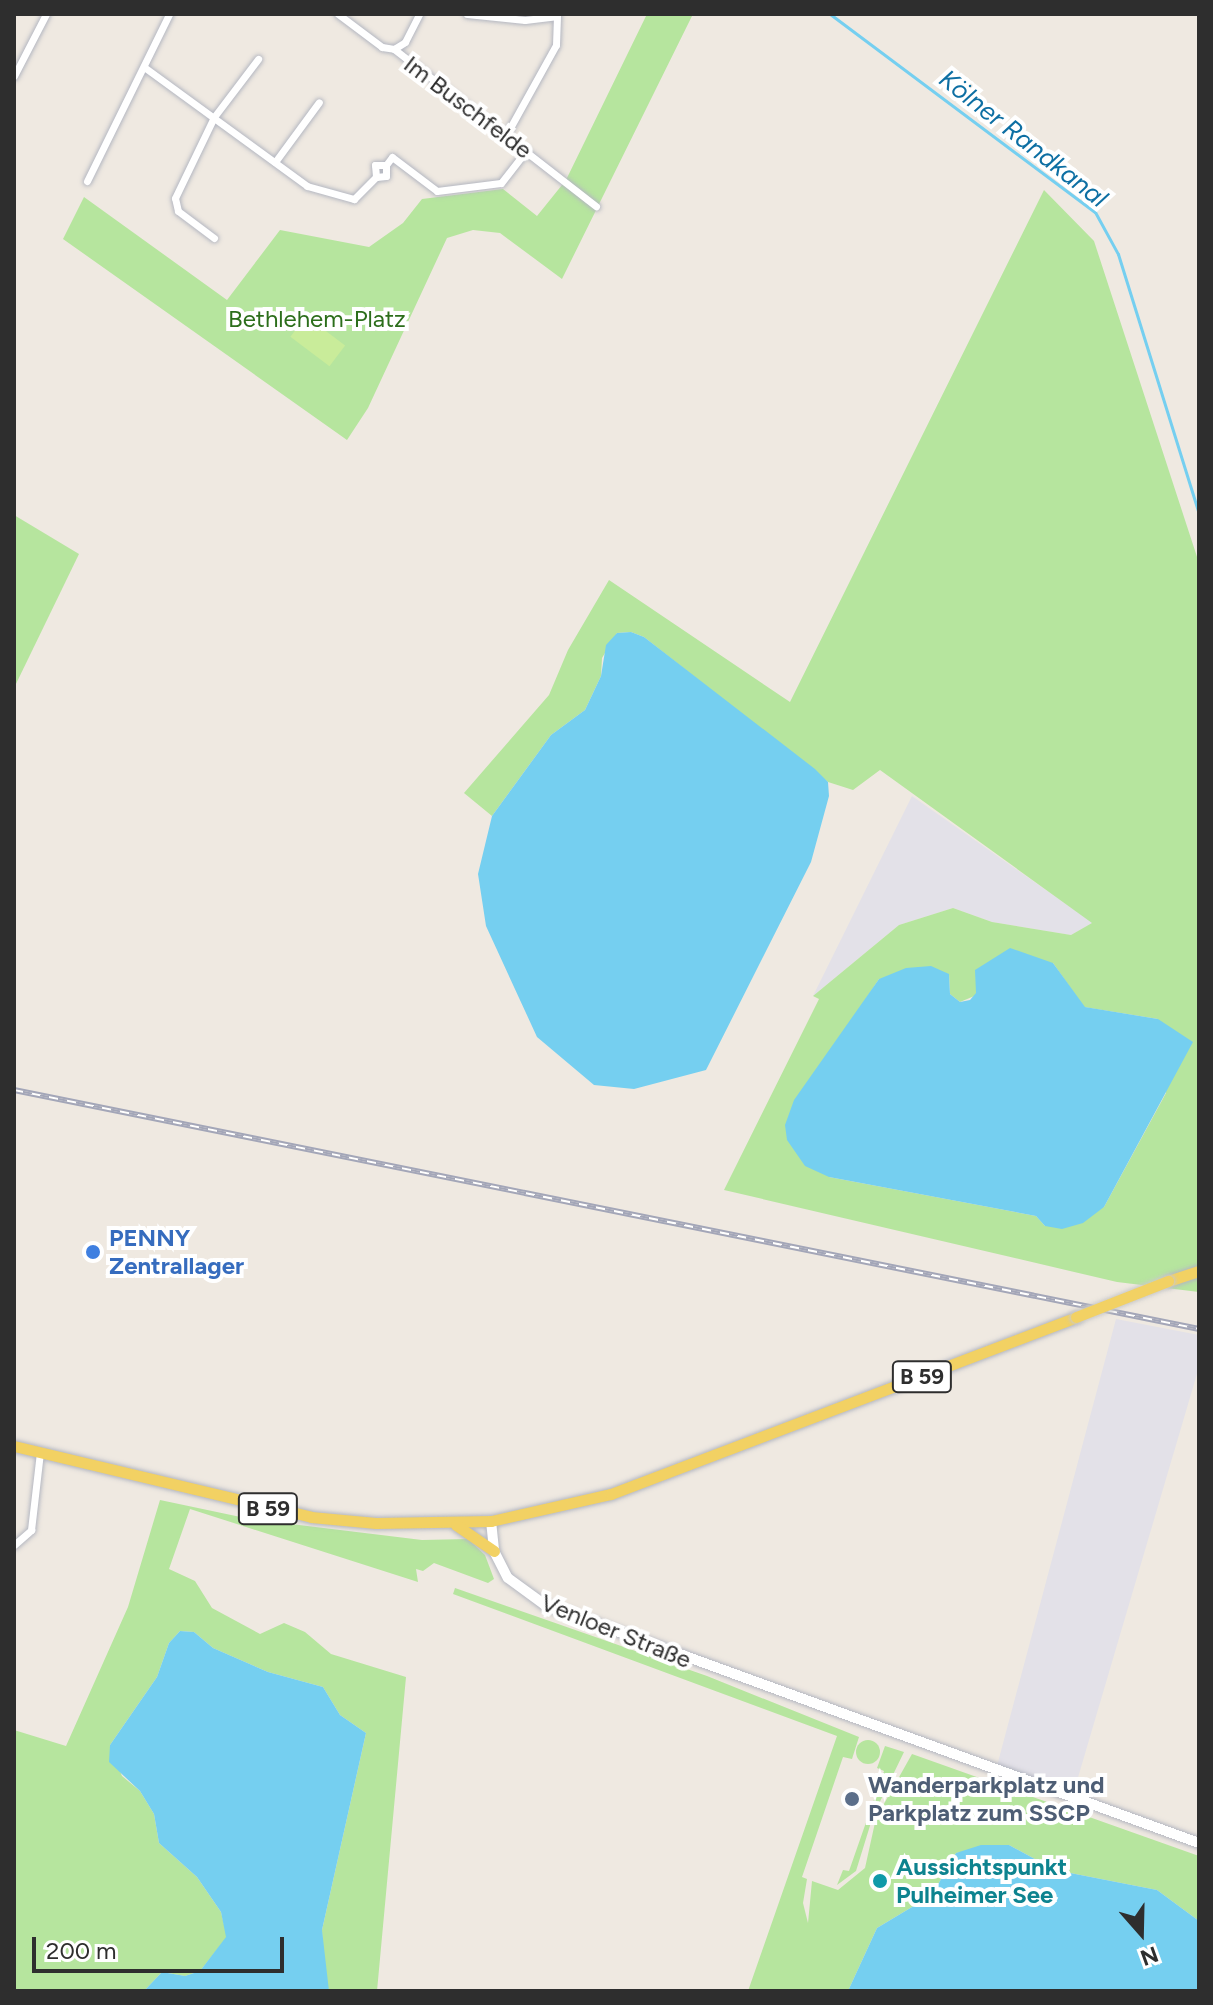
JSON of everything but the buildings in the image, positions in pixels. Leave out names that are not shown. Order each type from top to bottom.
[{"type":"main road","name":"B 59","points":[[14,1446],[311,1517],[455,1525],[491,1521],[611,1494],[1199,1271]]},
{"type":"main road","name":"Venloer Straße","points":[[491,1521],[494,1551],[508,1578],[533,1599],[569,1616],[1199,1843]]},
{"type":"main road","points":[[455,1525],[494,1551]]},
{"type":"street","points":[[14,76],[46,14]]},
{"type":"street","points":[[87,181],[169,14]]},
{"type":"street","name":"Im Buschfelde","points":[[338,14],[382,47],[394,49],[596,206]]},
{"type":"street","points":[[394,49],[405,42],[419,14]]},
{"type":"street","points":[[467,14],[525,20],[557,15],[556,45],[505,137]]},
{"type":"street","points":[[214,238],[175,203],[214,117],[258,59]]},
{"type":"street","points":[[144,67],[307,186],[350,199],[359,197],[376,177],[386,176],[386,165],[392,157],[437,191],[501,183],[526,151]]},
{"type":"street","points":[[275,162],[319,102]]},
{"type":"street","points":[[14,1545],[31,1530],[42,1468],[40,1452]]},
{"type":"shaded area","points":[[912,796],[1093,923],[1071,935],[992,922],[953,908],[899,925],[813,996]]},
{"type":"shaded area","points":[[1116,1319],[1199,1335],[1199,1367],[1074,1791],[1067,1791],[997,1766]]},
{"type":"green space","name":"Bethlehem-Platz","points":[[647,14],[693,14],[562,279],[500,233],[473,230],[447,238],[368,408],[347,440],[63,239],[84,197],[227,300],[280,230],[369,247],[403,223],[422,199],[503,189],[537,216],[566,180]]},
{"type":"green space","points":[[1044,190],[1094,241],[1199,563],[1199,1292],[1117,1282],[724,1190],[819,999],[813,996],[899,925],[953,908],[992,922],[1071,935],[1092,923],[880,770],[853,790],[828,782],[644,637],[631,632],[617,633],[602,658],[601,676],[585,710],[551,735],[492,816],[464,793],[549,695],[568,650],[609,580],[790,702]],"holes":[[[1053,963],[1084,1007],[1158,1019],[1166,1093],[1104,1207],[1045,1226],[1036,1216],[829,1177],[853,1018],[879,979],[949,974],[950,994],[960,1002]]]},
{"type":"green space","points":[[306,316],[345,345],[329,366],[290,337]]},
{"type":"green space","points":[[14,515],[79,554],[14,688]]},
{"type":"green space","points":[[160,1500],[250,1519],[422,1540],[468,1539],[485,1555],[494,1579],[488,1583],[434,1563],[423,1571],[416,1569],[418,1582],[190,1509],[169,1569],[195,1581],[212,1608],[260,1634],[284,1623],[305,1632],[331,1654],[406,1677],[377,1991],[329,1991],[323,1972],[322,1930],[366,1733],[340,1715],[323,1687],[268,1672],[213,1648],[194,1632],[180,1631],[169,1643],[157,1677],[110,1745],[122,1776],[140,1791],[154,1814],[159,1843],[197,1877],[221,1912],[227,1937],[200,1971],[185,1976],[162,1972],[144,1991],[14,1991],[14,1730],[66,1746],[128,1607]]},
{"type":"green space","points":[[455,1588],[707,1676],[859,1737],[852,1759],[843,1757],[802,1877],[807,1879],[803,1903],[808,1923],[812,1881],[838,1890],[865,1868],[876,1818],[912,1754],[1199,1856],[1199,1921],[1157,1890],[1055,1870],[1009,1845],[956,1853],[932,1895],[877,1928],[848,1991],[748,1991],[837,1736],[453,1594]]},
{"type":"green space","points":[[868,1740],[876,1744],[880,1752],[876,1760],[868,1764],[860,1760],[856,1752],[860,1744]]},
{"type":"green space","points":[[885,1746],[904,1752],[873,1816],[856,1871],[837,1885],[843,1870],[849,1871],[884,1771],[877,1768]]},
{"type":"water","points":[[631,632],[644,637],[815,769],[828,782],[829,796],[811,862],[706,1070],[634,1089],[594,1085],[537,1037],[486,926],[478,874],[492,816],[551,735],[585,710],[601,676],[606,645],[617,633]]},
{"type":"water","points":[[1010,948],[1053,963],[1085,1007],[1158,1019],[1193,1042],[1104,1207],[1083,1223],[1062,1229],[1045,1226],[1036,1216],[829,1177],[805,1166],[787,1140],[785,1125],[794,1100],[879,979],[906,968],[931,966],[949,974],[950,994],[960,1002],[970,1000],[976,993],[975,970]]},
{"type":"water","points":[[180,1631],[194,1632],[213,1648],[268,1672],[323,1687],[340,1715],[366,1733],[322,1930],[329,1991],[144,1991],[162,1972],[185,1976],[200,1971],[226,1937],[221,1912],[197,1877],[159,1843],[154,1814],[140,1791],[109,1762],[110,1745],[157,1677],[169,1643]]},
{"type":"water","points":[[981,1845],[1009,1845],[1055,1870],[1157,1890],[1199,1921],[1199,1991],[848,1991],[877,1928],[932,1895],[956,1853]]},
{"type":"waterway","name":"Kölner Randkanal","points":[[830,14],[1095,212],[1118,254],[1199,514]]},
{"type":"railway","points":[[14,1090],[1199,1329]]},
{"type":"place","name":"PENNY Zentrallager","points":[[93,1252]]},
{"type":"place","name":"Wanderparkplatz und Parkplatz zum SSCP","points":[[852,1799]]},
{"type":"place","name":"Aussichtspunkt Pulheimer See","points":[[880,1881]]}]
